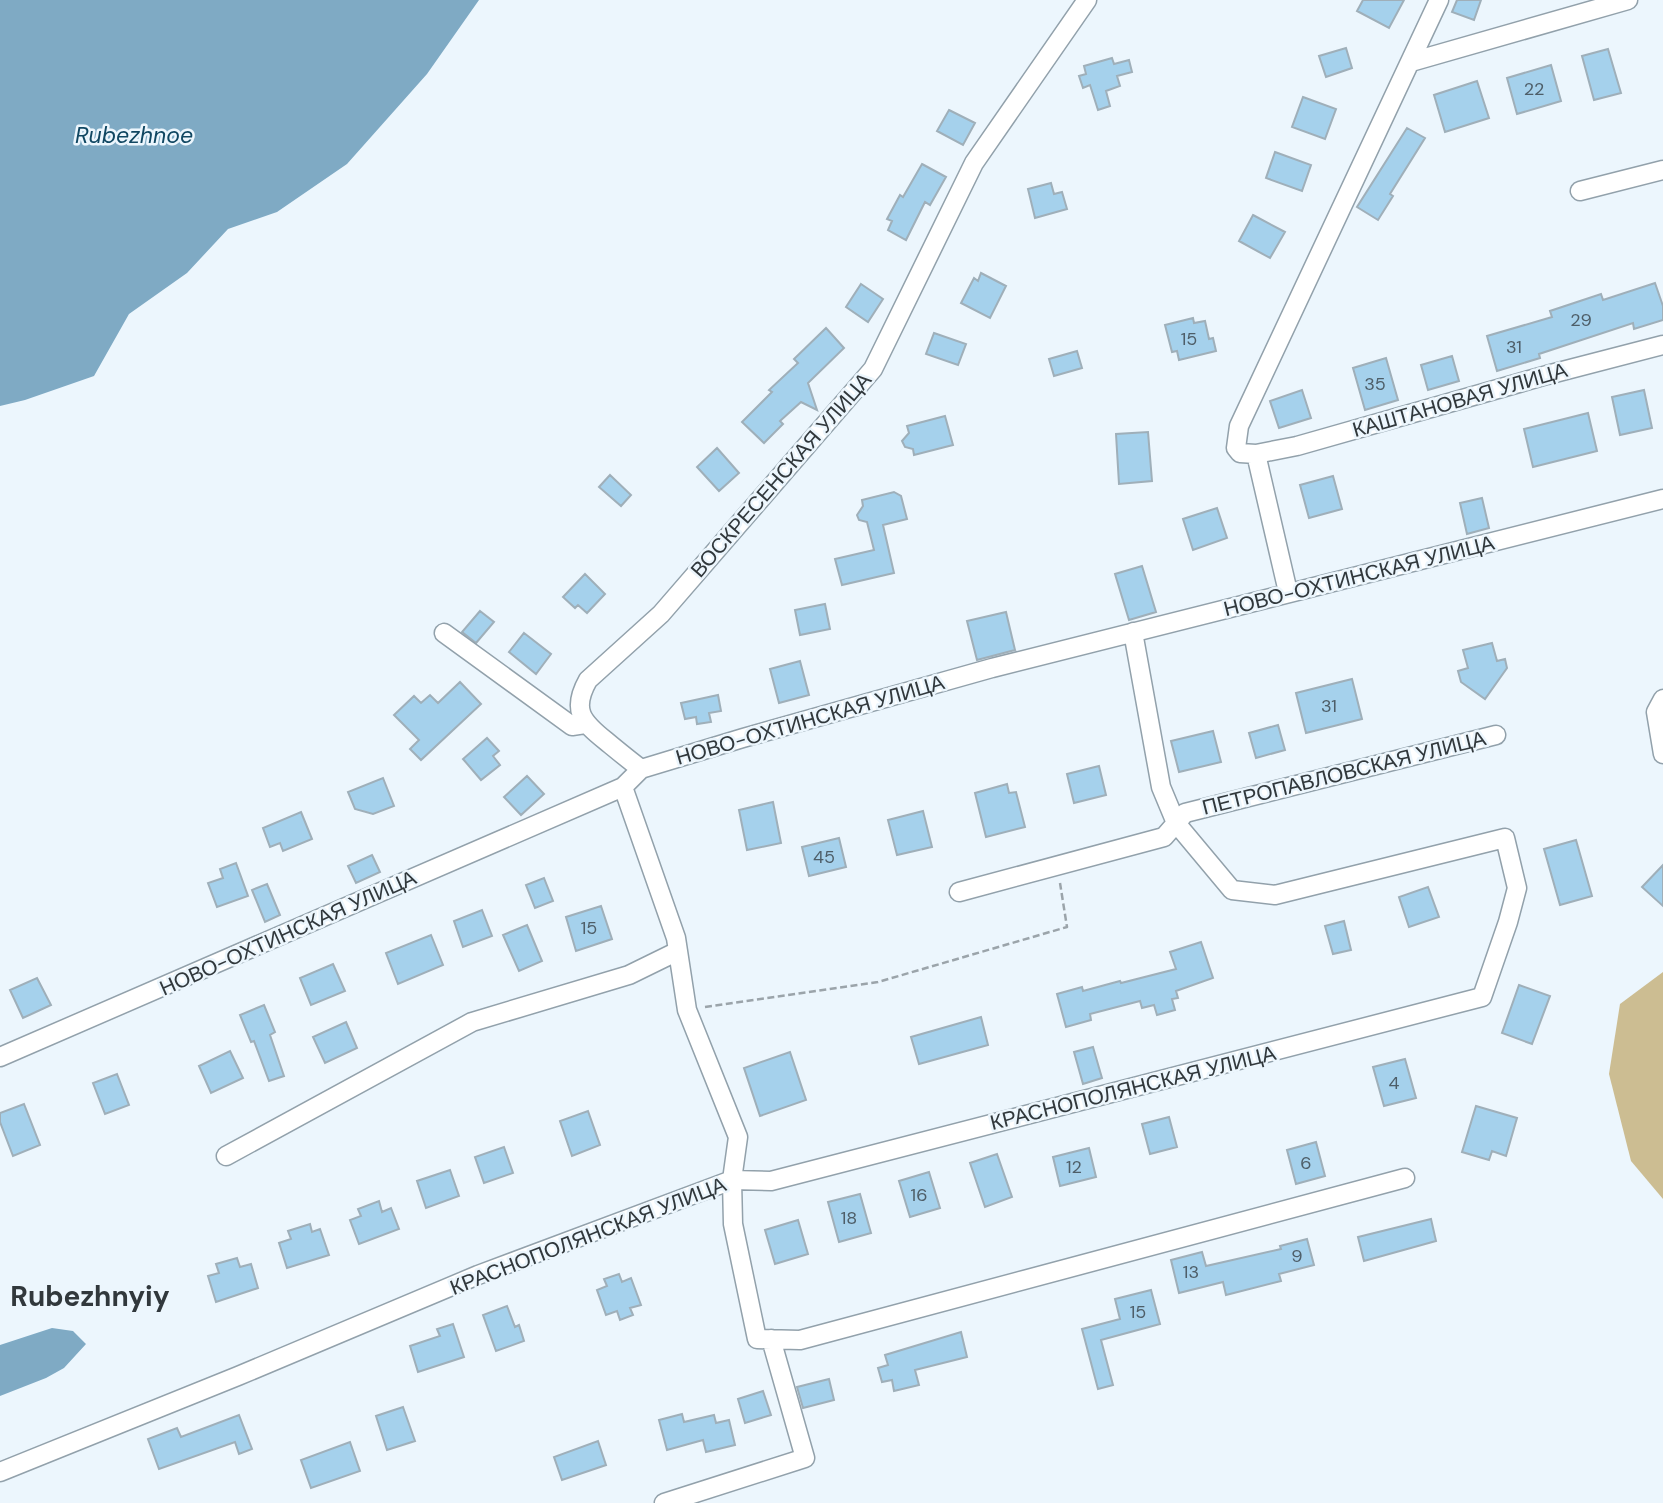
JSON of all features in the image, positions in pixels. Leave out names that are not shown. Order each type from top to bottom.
[{"type":"street","name":"ВОСКРЕСЕНСКАЯ УЛИЦА","points":[[585,724],[579,702],[588,680],[661,614],[873,369],[974,163],[1087,0]]},
{"type":"street","points":[[1289,592],[1256,454],[1240,453],[1236,437],[1238,426],[1439,0]]},
{"type":"street","points":[[1411,62],[1628,0]]},
{"type":"street","points":[[1580,191],[1663,170]]},
{"type":"street","name":"КАШТАНОВАЯ УЛИЦА","points":[[1256,454],[1297,446],[1663,345]]},
{"type":"street","name":"НОВО-ОХТИНСКАЯ УЛИЦА","points":[[0,1057],[623,787],[641,769],[966,676],[1663,499]]},
{"type":"street","points":[[1133,632],[1161,787],[1176,823]]},
{"type":"street","points":[[444,633],[572,726],[585,724],[641,769]]},
{"type":"street","points":[[1663,699],[1656,712],[1663,754]]},
{"type":"street","name":"ПЕТРОПАВЛОВСКАЯ УЛИЦА","points":[[959,892],[1164,837],[1185,813],[1496,734]]},
{"type":"street","points":[[623,787],[676,938],[687,1010],[738,1137],[732,1180],[733,1224],[764,1339],[805,1458],[714,1495],[664,1503]]},
{"type":"street","name":"КРАСНОПОЛЯНСКАЯ УЛИЦА","points":[[0,1472],[478,1275],[732,1180],[771,1181],[1482,997],[1517,888],[1505,838],[1275,895],[1232,890],[1176,823]]},
{"type":"street","points":[[226,1156],[472,1022],[629,975],[678,951]]},
{"type":"street","points":[[764,1339],[800,1340],[1405,1178]]},
{"type":"path","points":[[687,1010],[878,982],[1068,927],[1058,866]]},
{"type":"shaded area","points":[[1663,972],[1663,1199],[1631,1161],[1609,1074],[1620,1004]]},
{"type":"water","name":"Rubezhnoe","points":[[0,0],[479,0],[427,74],[347,164],[277,212],[228,229],[187,273],[129,314],[94,376],[0,406]]},
{"type":"water","points":[[52,1328],[73,1331],[86,1344],[64,1368],[0,1396],[0,1345]]},
{"type":"building","points":[[1363,0],[1404,0],[1389,28],[1357,11]]},
{"type":"building","points":[[1457,0],[1481,0],[1474,20],[1452,12]]},
{"type":"building","points":[[1346,48],[1352,68],[1326,77],[1319,56]]},
{"type":"building","points":[[1608,49],[1621,93],[1594,100],[1582,56]]},
{"type":"building","points":[[1112,58],[1114,64],[1129,60],[1132,72],[1117,76],[1120,86],[1106,91],[1110,106],[1098,110],[1090,85],[1083,88],[1079,76],[1086,74],[1084,66]]},
{"type":"building","points":[[1551,65],[1561,101],[1517,114],[1507,78]]},
{"type":"building","points":[[1477,81],[1489,118],[1445,132],[1434,95]]},
{"type":"building","points":[[1303,97],[1336,109],[1325,139],[1292,127]]},
{"type":"building","points":[[949,110],[975,123],[963,145],[937,131]]},
{"type":"building","points":[[1407,128],[1425,138],[1390,194],[1393,196],[1378,220],[1357,207]]},
{"type":"building","points":[[1275,152],[1311,165],[1302,191],[1266,178]]},
{"type":"building","points":[[922,164],[946,177],[930,205],[925,202],[906,240],[888,230],[892,221],[887,219]]},
{"type":"building","points":[[1051,183],[1054,194],[1062,192],[1067,209],[1035,218],[1028,189]]},
{"type":"building","points":[[1253,215],[1285,232],[1270,258],[1239,241]]},
{"type":"building","points":[[981,273],[1006,286],[990,318],[961,303],[974,278],[978,281]]},
{"type":"building","points":[[1655,283],[1663,306],[1663,320],[1634,329],[1633,323],[1497,371],[1487,336],[1552,317],[1550,311],[1601,294],[1603,300]]},
{"type":"building","points":[[861,284],[883,299],[868,322],[846,307]]},
{"type":"building","points":[[1193,318],[1194,323],[1205,321],[1209,339],[1213,338],[1216,351],[1179,360],[1177,351],[1172,352],[1165,325]]},
{"type":"building","points":[[826,328],[844,348],[808,383],[817,410],[801,402],[780,421],[783,424],[764,443],[742,422],[772,392],[769,390],[798,363],[794,359]]},
{"type":"building","points":[[934,333],[966,344],[958,365],[926,354]]},
{"type":"building","points":[[1077,351],[1082,368],[1054,376],[1049,359]]},
{"type":"building","points":[[1452,356],[1459,381],[1428,390],[1421,365]]},
{"type":"building","points":[[1386,358],[1398,400],[1365,410],[1353,368]]},
{"type":"building","points":[[1302,390],[1311,418],[1279,428],[1270,401]]},
{"type":"building","points":[[1644,390],[1652,428],[1620,435],[1612,397]]},
{"type":"building","points":[[1588,413],[1597,451],[1533,467],[1524,429]]},
{"type":"building","points":[[945,416],[953,445],[914,455],[913,449],[905,447],[902,441],[909,433],[907,426]]},
{"type":"building","points":[[1148,432],[1152,481],[1119,484],[1116,434]]},
{"type":"building","points":[[717,448],[739,473],[719,491],[697,467]]},
{"type":"building","points":[[610,475],[631,495],[621,506],[599,487]]},
{"type":"building","points":[[1333,476],[1342,509],[1309,518],[1300,485]]},
{"type":"building","points":[[894,492],[901,496],[907,519],[883,525],[894,573],[842,585],[835,559],[874,550],[867,522],[859,520],[857,515],[863,506],[862,500]]},
{"type":"building","points":[[1482,498],[1489,528],[1467,534],[1460,503]]},
{"type":"building","points":[[1217,508],[1227,538],[1193,550],[1183,519]]},
{"type":"building","points":[[1142,566],[1156,612],[1129,620],[1115,574]]},
{"type":"building","points":[[585,574],[605,594],[587,613],[578,605],[575,608],[563,597]]},
{"type":"building","points":[[825,604],[830,629],[800,635],[795,610]]},
{"type":"building","points":[[480,611],[494,622],[476,643],[462,632]]},
{"type":"building","points":[[1006,612],[1015,650],[977,660],[967,621]]},
{"type":"building","points":[[524,633],[551,654],[536,674],[509,652]]},
{"type":"building","points":[[1492,643],[1497,661],[1505,659],[1507,668],[1485,699],[1461,682],[1458,671],[1468,668],[1463,650]]},
{"type":"building","points":[[800,661],[809,695],[779,703],[770,669]]},
{"type":"building","points":[[1352,679],[1362,719],[1306,733],[1296,693]]},
{"type":"building","points":[[460,682],[481,704],[421,760],[410,749],[419,740],[394,715],[414,696],[421,703],[430,695],[438,703]]},
{"type":"building","points":[[718,695],[721,711],[709,713],[711,722],[697,724],[696,717],[685,719],[681,703]]},
{"type":"building","points":[[1278,725],[1285,750],[1256,758],[1249,733]]},
{"type":"building","points":[[1213,731],[1221,762],[1179,772],[1171,741]]},
{"type":"building","points":[[487,738],[499,751],[493,756],[500,765],[481,780],[463,759]]},
{"type":"building","points":[[1099,766],[1106,795],[1074,803],[1067,774]]},
{"type":"building","points":[[527,776],[544,794],[521,815],[504,797]]},
{"type":"building","points":[[383,778],[394,806],[373,814],[355,809],[348,792]]},
{"type":"building","points":[[1007,784],[1009,793],[1016,792],[1025,827],[986,837],[975,793]]},
{"type":"building","points":[[773,802],[781,843],[747,850],[739,810]]},
{"type":"building","points":[[923,811],[932,847],[897,855],[888,820]]},
{"type":"building","points":[[301,812],[312,839],[283,851],[280,843],[270,847],[263,828]]},
{"type":"building","points":[[839,838],[846,867],[809,876],[802,847]]},
{"type":"building","points":[[1576,840],[1592,896],[1560,905],[1544,849]]},
{"type":"building","points":[[372,855],[380,872],[356,883],[348,866]]},
{"type":"building","points":[[236,863],[248,896],[217,907],[208,883],[223,878],[220,869]]},
{"type":"building","points":[[1663,865],[1663,906],[1642,887]]},
{"type":"building","points":[[544,878],[553,901],[535,908],[526,885]]},
{"type":"building","points":[[267,884],[280,915],[265,922],[252,890]]},
{"type":"building","points":[[1428,887],[1439,917],[1409,927],[1399,897]]},
{"type":"building","points":[[601,906],[612,939],[576,951],[566,917]]},
{"type":"building","points":[[482,910],[492,936],[463,947],[454,921]]},
{"type":"building","points":[[1344,921],[1351,950],[1333,954],[1325,926]]},
{"type":"building","points":[[527,925],[542,961],[519,971],[503,935]]},
{"type":"building","points":[[431,935],[443,965],[398,984],[386,953]]},
{"type":"building","points":[[1201,942],[1213,978],[1176,991],[1178,998],[1172,999],[1175,1010],[1157,1015],[1154,1005],[1142,1008],[1140,1001],[1090,1014],[1091,1020],[1066,1027],[1057,994],[1082,987],[1083,991],[1176,969],[1170,952]]},
{"type":"building","points":[[333,964],[345,991],[311,1005],[300,978]]},
{"type":"building","points":[[37,978],[51,1005],[23,1018],[10,990]]},
{"type":"building","points":[[1519,985],[1550,996],[1532,1044],[1502,1033]]},
{"type":"building","points":[[264,1005],[275,1032],[270,1035],[284,1076],[269,1081],[254,1041],[251,1042],[240,1015]]},
{"type":"building","points":[[981,1017],[988,1045],[919,1064],[911,1037]]},
{"type":"building","points":[[346,1022],[357,1048],[325,1063],[313,1037]]},
{"type":"building","points":[[1093,1047],[1102,1078],[1083,1084],[1074,1052]]},
{"type":"building","points":[[230,1051],[243,1078],[211,1093],[199,1066]]},
{"type":"building","points":[[790,1052],[806,1100],[760,1116],[744,1068]]},
{"type":"building","points":[[1405,1059],[1416,1098],[1384,1106],[1373,1067]]},
{"type":"building","points":[[117,1074],[129,1105],[105,1114],[93,1083]]},
{"type":"building","points":[[24,1104],[40,1145],[13,1156],[0,1122],[0,1113]]},
{"type":"building","points":[[1476,1106],[1517,1118],[1506,1156],[1492,1151],[1489,1160],[1462,1152]]},
{"type":"building","points":[[588,1111],[600,1145],[572,1156],[560,1121]]},
{"type":"building","points":[[1169,1117],[1177,1147],[1150,1154],[1142,1124]]},
{"type":"building","points":[[1316,1142],[1325,1176],[1296,1184],[1287,1150]]},
{"type":"building","points":[[504,1147],[513,1173],[484,1183],[475,1157]]},
{"type":"building","points":[[1089,1148],[1096,1177],[1060,1186],[1053,1157]]},
{"type":"building","points":[[997,1154],[1012,1197],[985,1207],[970,1163]]},
{"type":"building","points":[[450,1170],[459,1196],[426,1208],[417,1181]]},
{"type":"building","points":[[929,1172],[940,1208],[910,1217],[899,1181]]},
{"type":"building","points":[[860,1194],[871,1233],[839,1242],[828,1202]]},
{"type":"building","points":[[379,1201],[382,1212],[391,1208],[399,1229],[359,1244],[350,1220],[361,1216],[358,1209]]},
{"type":"building","points":[[1431,1219],[1436,1241],[1364,1261],[1358,1237]]},
{"type":"building","points":[[798,1220],[808,1254],[775,1264],[765,1230]]},
{"type":"building","points":[[310,1224],[312,1232],[320,1229],[329,1255],[287,1268],[279,1243],[291,1239],[288,1231]]},
{"type":"building","points":[[1307,1239],[1314,1265],[1279,1274],[1281,1281],[1226,1295],[1223,1282],[1179,1293],[1171,1260],[1202,1252],[1206,1266],[1281,1249],[1280,1246]]},
{"type":"building","points":[[237,1258],[240,1267],[251,1264],[258,1288],[216,1302],[208,1276],[219,1273],[216,1264]]},
{"type":"building","points":[[619,1274],[622,1282],[631,1278],[641,1305],[630,1308],[633,1315],[620,1320],[617,1311],[606,1315],[597,1290],[607,1286],[604,1279]]},
{"type":"building","points":[[1151,1290],[1160,1324],[1101,1340],[1113,1385],[1098,1389],[1082,1329],[1120,1319],[1115,1299]]},
{"type":"building","points":[[507,1306],[515,1327],[519,1325],[524,1341],[496,1351],[483,1315]]},
{"type":"building","points":[[453,1324],[464,1357],[418,1372],[410,1346],[440,1336],[437,1329]]},
{"type":"building","points":[[961,1332],[967,1357],[915,1370],[919,1385],[894,1391],[892,1380],[882,1382],[878,1368],[888,1365],[885,1355]]},
{"type":"building","points":[[829,1379],[834,1400],[803,1408],[797,1387]]},
{"type":"building","points":[[763,1391],[771,1415],[745,1423],[738,1399]]},
{"type":"building","points":[[403,1407],[415,1441],[387,1450],[376,1416]]},
{"type":"building","points":[[682,1414],[684,1422],[714,1415],[716,1423],[729,1420],[735,1445],[706,1452],[703,1440],[667,1450],[659,1420]]},
{"type":"building","points":[[239,1415],[252,1449],[239,1454],[235,1442],[159,1469],[148,1439],[177,1428],[181,1437]]},
{"type":"building","points":[[598,1441],[606,1465],[562,1480],[554,1457]]},
{"type":"building","points":[[350,1442],[360,1471],[311,1488],[301,1460]]},
{"type":"district","name":"Rubezhnyiy","points":[[90,1296]]}]
